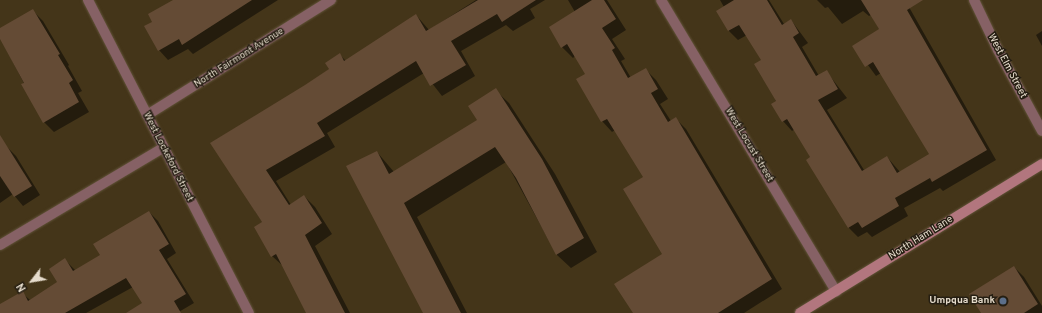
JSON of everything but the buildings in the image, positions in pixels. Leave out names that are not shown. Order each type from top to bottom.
[{"type":"main road","name":"North Ham Lane","points":[[800,313],[1042,164]]},
{"type":"street","name":"West Lockeford Street","points":[[88,0],[249,313]]},
{"type":"street","name":"North Fairmont Avenue","points":[[147,115],[331,0]]},
{"type":"street","name":"West Locust Street","points":[[662,0],[836,291]]},
{"type":"street","name":"West Elm Street","points":[[974,0],[1042,131]]},
{"type":"street","points":[[0,245],[163,148]]},
{"type":"place","name":"Umpqua Bank","points":[[1003,301]]}]
